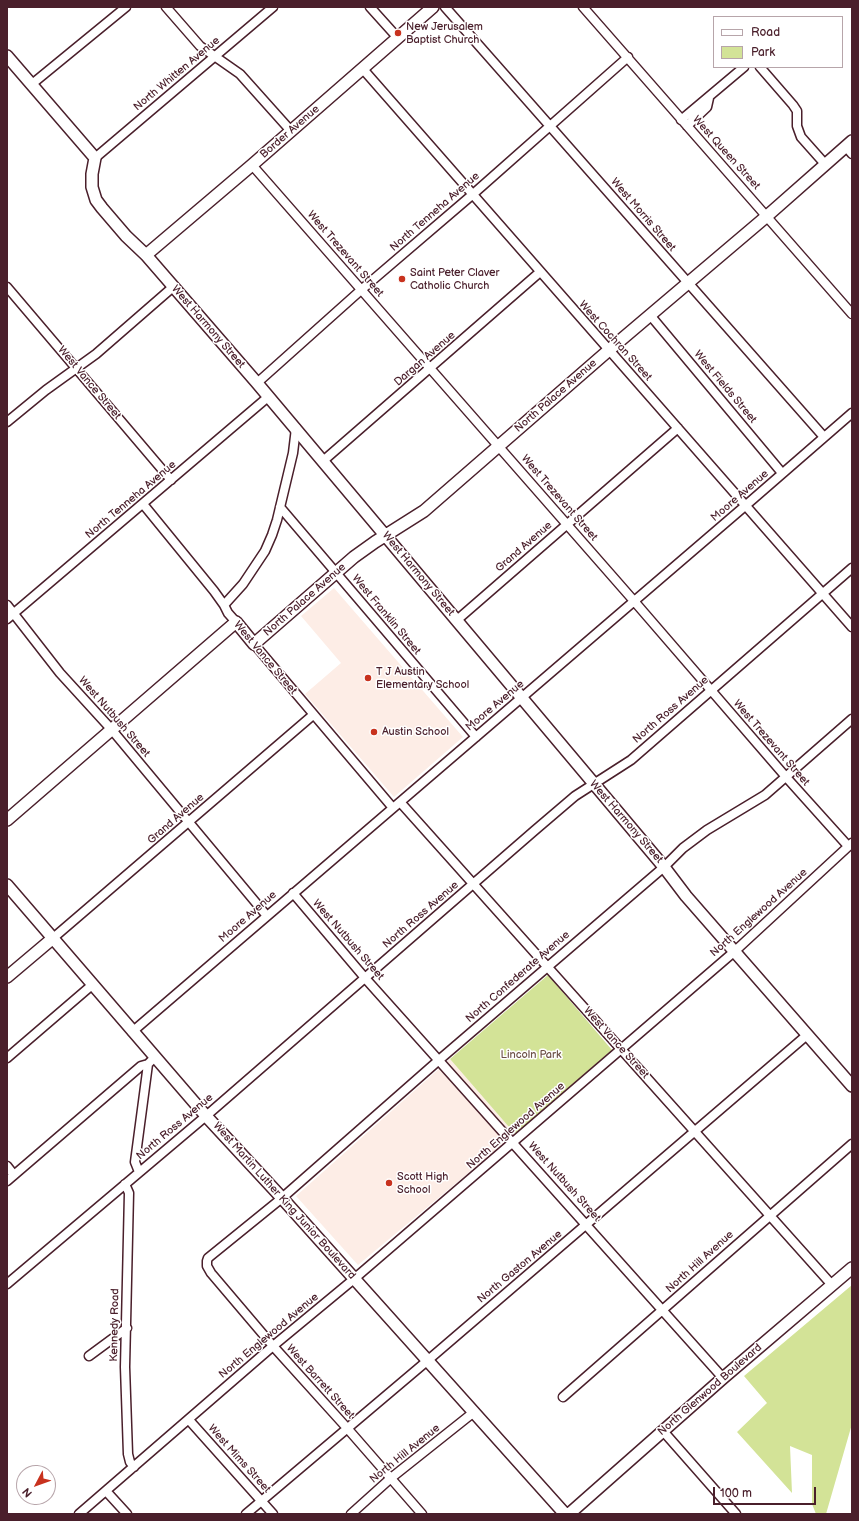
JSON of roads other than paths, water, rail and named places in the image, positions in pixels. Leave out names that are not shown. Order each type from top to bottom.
[{"type":"street","points":[[32,84],[126,7]]},
{"type":"street","points":[[166,7],[200,46],[215,57],[224,61],[240,74],[291,131]]},
{"type":"street","name":"North Whitten Avenue","points":[[95,158],[274,7]]},
{"type":"street","points":[[370,7],[397,37]]},
{"type":"street","name":"Border Avenue","points":[[146,255],[433,7]]},
{"type":"street","name":"West Morris Street","points":[[445,7],[824,437]]},
{"type":"street","name":"West Queen Street","points":[[583,7],[852,314]]},
{"type":"street","points":[[7,56],[95,158]]},
{"type":"street","name":"North Tenneha Avenue","points":[[257,383],[361,290],[472,195],[628,57]]},
{"type":"street","name":"West Cochran Street","points":[[362,68],[852,627]]},
{"type":"street","points":[[684,123],[702,101],[709,98],[743,68]]},
{"type":"street","points":[[761,68],[794,105],[797,111],[797,126],[801,137],[825,164]]},
{"type":"street","name":"North Palace Avenue","points":[[254,644],[336,572],[375,542],[424,510],[767,216],[825,164],[850,147]]},
{"type":"street","name":"West Harmony Street","points":[[95,158],[92,174],[92,187],[96,200],[126,236],[146,255],[296,428],[593,785],[664,867],[686,896],[852,1086]]},
{"type":"street","name":"West Trezevant Street","points":[[252,164],[786,777],[850,844]]},
{"type":"street","name":"Dargan Avenue","points":[[323,461],[540,272]]},
{"type":"street","name":"West Vance Street","points":[[7,287],[171,480]]},
{"type":"street","points":[[7,422],[46,390],[96,354],[173,287]]},
{"type":"street","name":"West Fields Street","points":[[650,315],[782,473]]},
{"type":"street","name":"North Tenneha Avenue","points":[[7,619],[268,397]]},
{"type":"street","name":"Moore Avenue","points":[[132,1032],[521,699],[852,412]]},
{"type":"street","points":[[224,605],[243,584],[265,551],[272,535],[293,454],[296,428]]},
{"type":"street","name":"Grand Avenue","points":[[457,620],[678,428]]},
{"type":"street","name":"West Vance Street","points":[[143,504],[224,605],[228,613],[393,808]]},
{"type":"street","name":"West Franklin Street","points":[[280,507],[476,737]]},
{"type":"street","name":"North Ross Avenue","points":[[7,1284],[206,1116],[575,796],[631,760],[852,568]]},
{"type":"street","name":"West Nutbush Street","points":[[7,605],[60,673],[112,730],[267,916]]},
{"type":"street","points":[[7,820],[236,622]]},
{"type":"street","name":"Grand Avenue","points":[[52,939],[313,715]]},
{"type":"street","name":"North Confederate Avenue","points":[[207,1261],[208,1258],[282,1198],[684,848],[707,830],[765,795],[852,719]]},
{"type":"street","name":"West Vance Street","points":[[400,802],[832,1286]]},
{"type":"street","name":"North Englewood Avenue","points":[[79,1514],[735,951],[850,844]]},
{"type":"street","name":"West Martin Luther King Junior Boulevard","points":[[7,885],[132,1032],[151,1061],[206,1116],[282,1198],[565,1514]]},
{"type":"street","name":"West Nutbush Street","points":[[293,893],[366,978],[514,1142],[723,1378]]},
{"type":"street","points":[[7,977],[52,939]]},
{"type":"street","points":[[7,1058],[92,985]]},
{"type":"street","name":"North Gaston Avenue","points":[[246,1514],[807,1035]]},
{"type":"street","points":[[139,1172],[135,1162],[151,1061]]},
{"type":"street","points":[[7,1181],[141,1066],[151,1061]]},
{"type":"street","name":"North Hill Avenue","points":[[563,1397],[852,1144]]},
{"type":"street","points":[[7,1166],[14,1175]]},
{"type":"street","name":"Kennedy Road","points":[[125,1184],[129,1193],[125,1367],[128,1454],[130,1462],[134,1467]]},
{"type":"street","name":"West Barrett Street","points":[[207,1261],[211,1273],[273,1346],[422,1514]]},
{"type":"street","name":"North Glenwood Boulevard","points":[[569,1514],[723,1378],[852,1268]]},
{"type":"street","points":[[89,1356],[127,1328]]},
{"type":"street","name":"North Hill Avenue","points":[[351,1514],[391,1478],[474,1412]]},
{"type":"street","name":"West Mims Street","points":[[189,1420],[273,1514]]},
{"type":"street","points":[[663,1431],[736,1514]]},
{"type":"street","points":[[106,1491],[127,1514]]},
{"type":"place","name":"New Jerusalem Baptist Church","points":[[398,33]]},
{"type":"place","name":"Saint Peter Claver Catholic Church","points":[[402,279]]},
{"type":"place","name":"T J Austin Elementary School","points":[[368,678]]},
{"type":"place","name":"Austin School","points":[[374,732]]},
{"type":"place","name":"Scott High School","points":[[389,1183]]},
{"type":"park label","name":"Lincoln Park","points":[[531,1055]]}]
